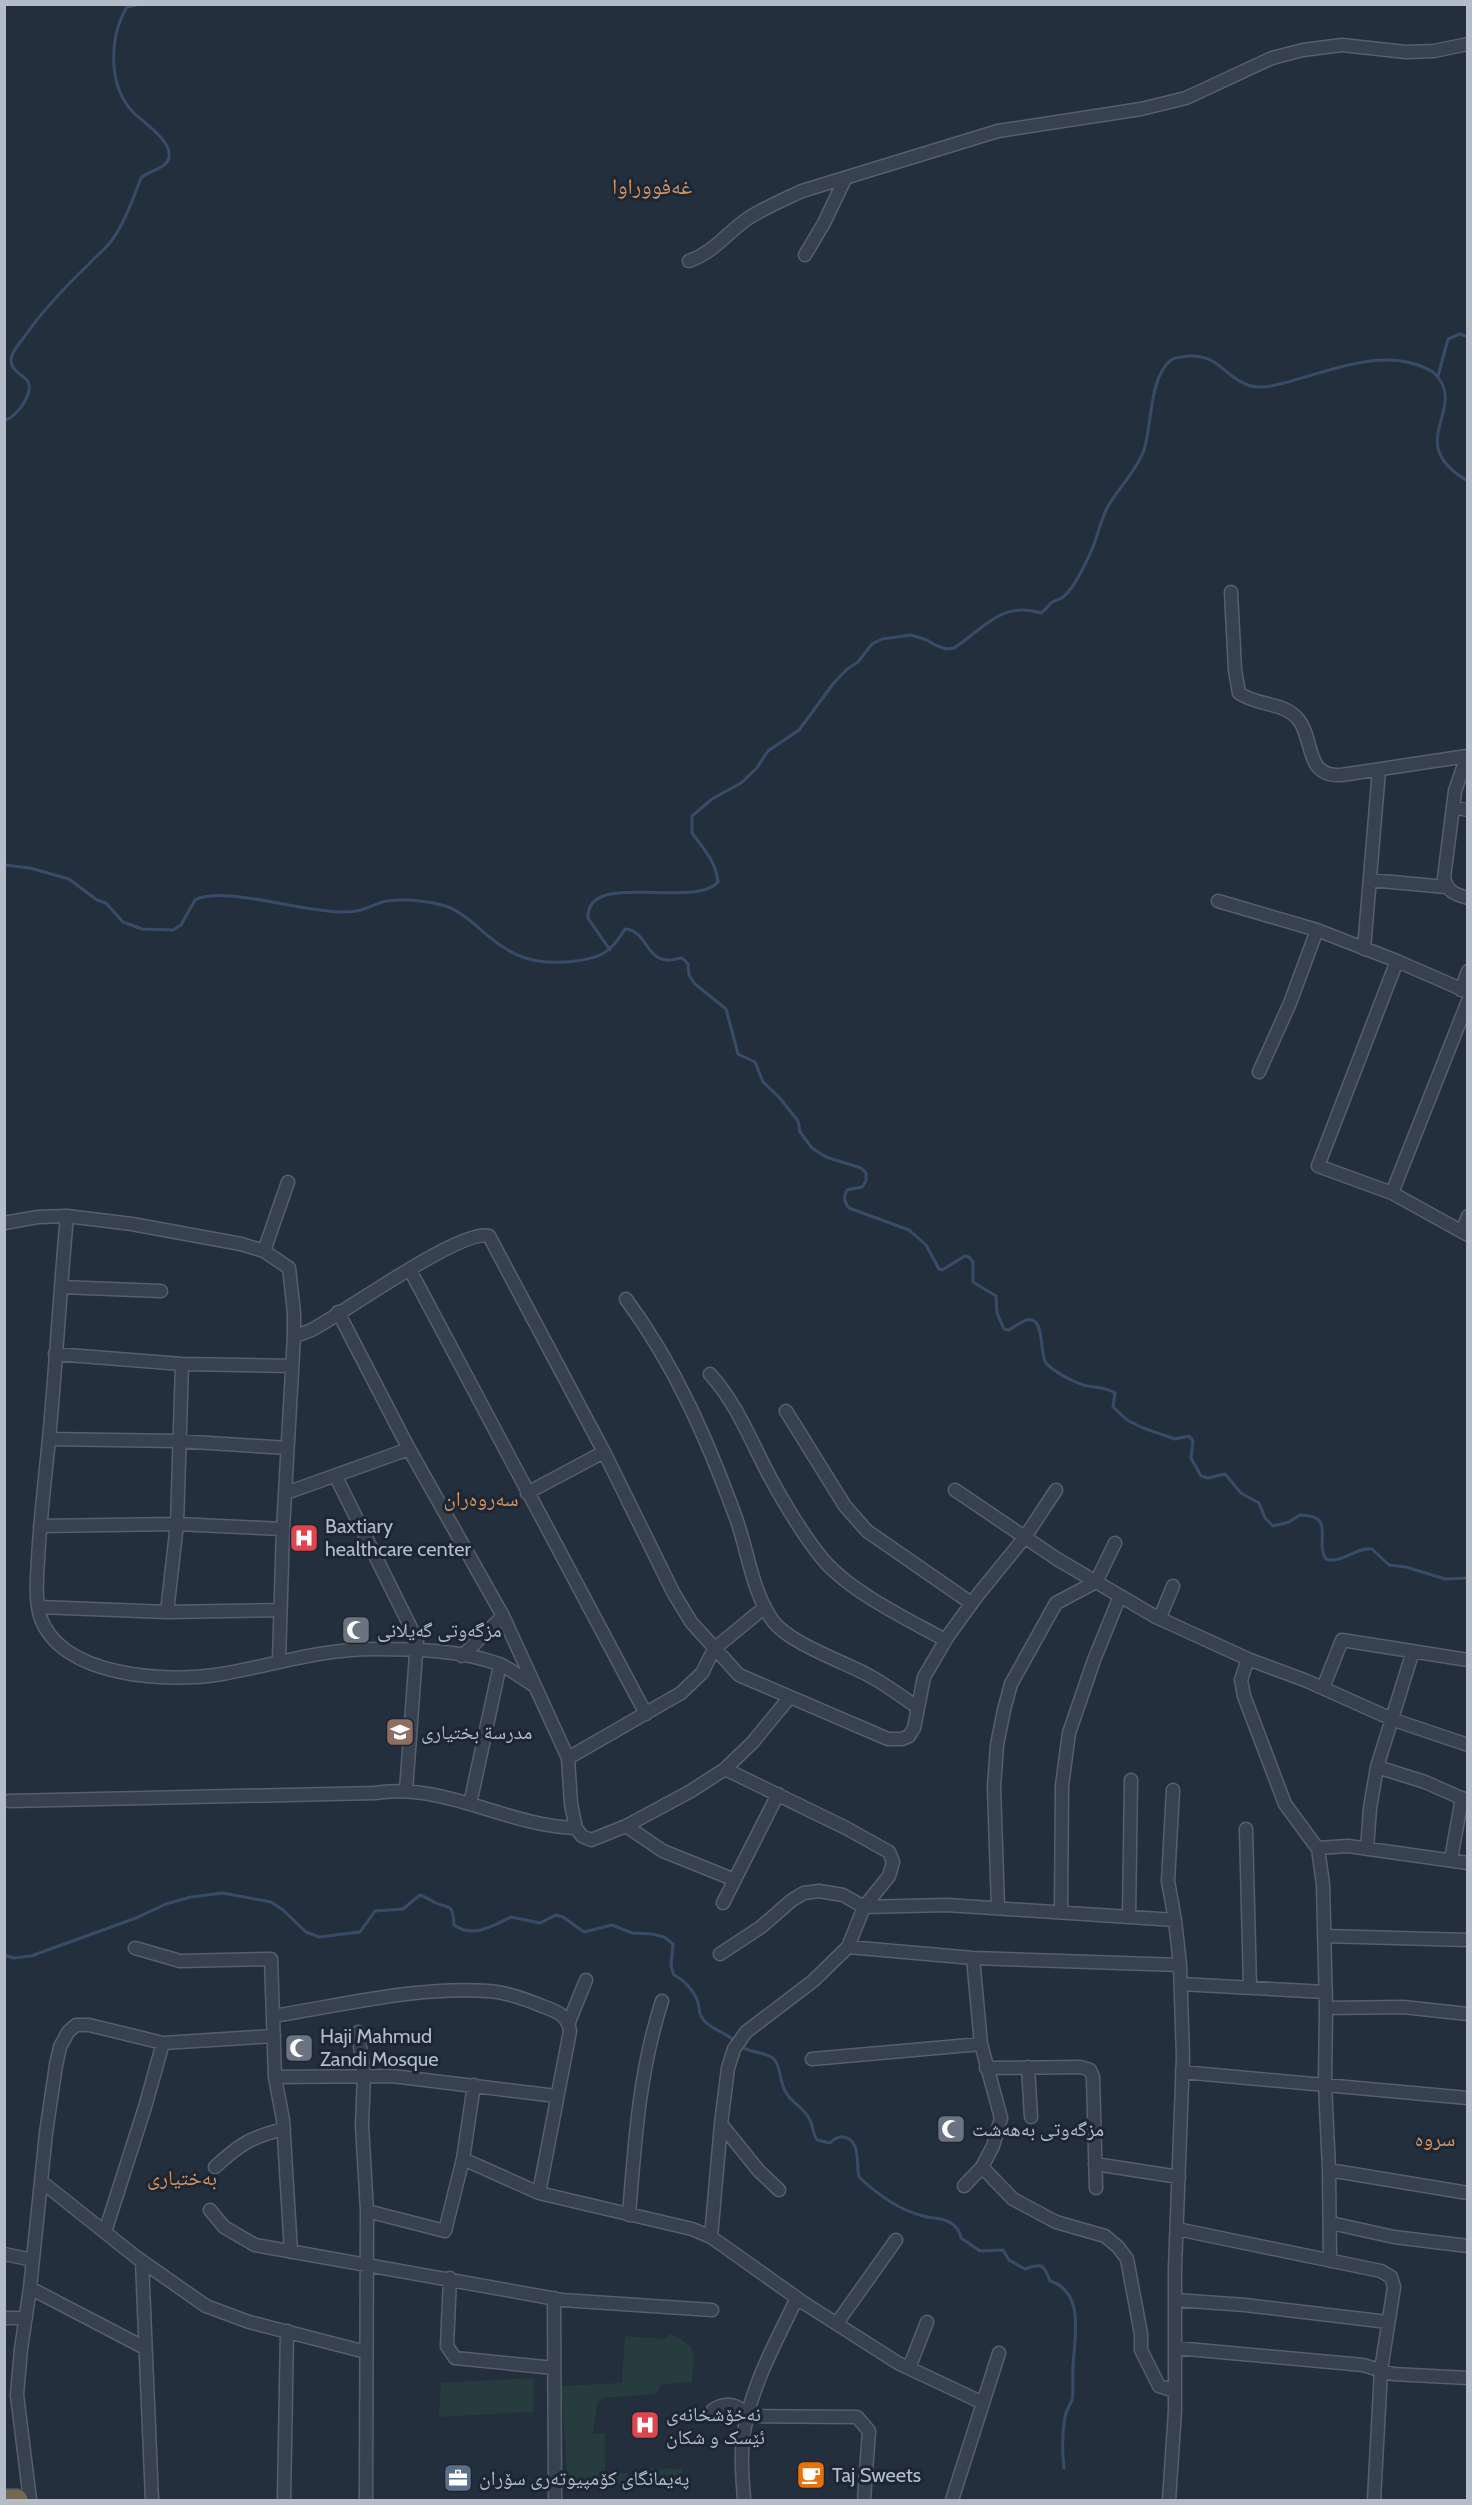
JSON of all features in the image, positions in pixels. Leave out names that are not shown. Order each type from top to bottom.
[{"type":"highway","points":[[4,2500],[16,2500]]},
{"type":"street","points":[[689,261],[705,255],[747,219],[802,191],[998,130],[1141,109],[1186,98],[1272,58],[1303,50],[1342,45],[1406,52],[1434,51],[1467,44]]},
{"type":"street","points":[[805,255],[824,224],[844,179]]},
{"type":"street","points":[[1231,592],[1235,670],[1239,693],[1246,698],[1290,712],[1299,720],[1316,764],[1322,772],[1329,776],[1467,756],[1455,791],[1444,878],[1446,887],[1451,892],[1467,898]]},
{"type":"street","points":[[1364,949],[1379,770]]},
{"type":"street","points":[[1453,807],[1467,810]]},
{"type":"street","points":[[1370,880],[1446,887]]},
{"type":"street","points":[[1218,902],[1317,930],[1397,961],[1464,991],[1467,972]]},
{"type":"street","points":[[1258,1072],[1290,1003],[1317,930]]},
{"type":"street","points":[[1397,961],[1318,1166],[1392,1193],[1465,1233],[1467,1216]]},
{"type":"street","points":[[1392,1193],[1467,1001]]},
{"type":"street","points":[[264,1251],[288,1182]]},
{"type":"street","points":[[67,1216],[40,1526],[37,1590],[39,1607],[48,1633],[59,1646],[80,1659],[116,1671],[148,1676],[183,1677],[221,1674],[279,1660],[326,1653],[373,1649],[417,1651],[462,1656],[500,1665],[535,1686]]},
{"type":"street","points":[[4,1223],[38,1217],[67,1216],[198,1234],[264,1251],[289,1268],[294,1336],[283,1529],[279,1660]]},
{"type":"street","points":[[294,1336],[315,1328],[338,1312],[456,1244],[484,1234],[489,1236],[604,1452],[673,1592],[691,1622],[739,1675],[888,1739],[902,1739],[909,1736],[914,1728],[924,1677],[945,1640],[971,1603],[1025,1537],[1056,1490]]},
{"type":"street","points":[[410,1270],[646,1714]]},
{"type":"street","points":[[61,1287],[161,1291]]},
{"type":"street","points":[[626,1299],[654,1337],[708,1446],[743,1536],[765,1606],[774,1622],[794,1640],[871,1676],[917,1707]]},
{"type":"street","points":[[338,1312],[409,1449],[503,1616],[568,1758],[571,1804],[576,1827],[582,1836],[591,1840],[626,1826],[691,1791],[725,1769],[753,1742],[789,1698]]},
{"type":"street","points":[[55,1354],[182,1364],[292,1366]]},
{"type":"street","points":[[167,1612],[177,1524],[182,1364]]},
{"type":"street","points":[[710,1374],[728,1396],[775,1487],[821,1558],[852,1584],[891,1610],[945,1640]]},
{"type":"street","points":[[786,1411],[845,1506],[867,1531],[971,1603]]},
{"type":"street","points":[[49,1439],[178,1442],[287,1448]]},
{"type":"street","points":[[286,1493],[409,1449]]},
{"type":"street","points":[[527,1493],[604,1452]]},
{"type":"street","points":[[336,1477],[417,1640],[406,1791]]},
{"type":"street","points":[[955,1490],[1096,1582],[1156,1617],[1248,1659],[1323,1688],[1394,1720],[1467,1742]]},
{"type":"street","points":[[40,1526],[177,1524],[283,1529]]},
{"type":"street","points":[[999,1908],[994,1786],[1004,1710],[1011,1684],[1056,1603],[1096,1582],[1115,1543]]},
{"type":"street","points":[[1156,1617],[1161,1615],[1173,1586]]},
{"type":"street","points":[[1061,1911],[1062,1786],[1069,1733],[1094,1660],[1120,1596]]},
{"type":"street","points":[[568,1758],[681,1693],[702,1673],[714,1649],[765,1606]]},
{"type":"street","points":[[39,1607],[167,1612],[280,1610]]},
{"type":"street","points":[[462,1656],[503,1616]]},
{"type":"street","points":[[1323,1688],[1342,1640],[1467,1660]]},
{"type":"street","points":[[1367,1849],[1370,1808],[1377,1767],[1394,1720],[1413,1651]]},
{"type":"street","points":[[1248,1659],[1241,1680],[1244,1696],[1285,1804],[1318,1848],[1323,1884],[1330,2261]]},
{"type":"street","points":[[470,1804],[500,1665]]},
{"type":"street","points":[[1377,1767],[1425,1782],[1465,1799],[1451,1859]]},
{"type":"street","points":[[711,2237],[721,2124],[728,2068],[734,2049],[746,2032],[813,1981],[848,1947],[864,1907],[889,1876],[893,1862],[889,1852],[725,1769]]},
{"type":"street","points":[[1129,1916],[1131,1780]]},
{"type":"street","points":[[9,1801],[406,1791],[470,1804],[537,1823],[576,1827]]},
{"type":"street","points":[[1169,2500],[1175,2391],[1182,2072],[1180,1965],[1168,1881],[1173,1791]]},
{"type":"street","points":[[723,1903],[778,1794]]},
{"type":"street","points":[[626,1826],[663,1851],[735,1880]]},
{"type":"street","points":[[1246,1829],[1250,1986]]},
{"type":"street","points":[[1318,1848],[1348,1846],[1467,1863]]},
{"type":"street","points":[[720,1954],[761,1927],[792,1900],[804,1893],[819,1891],[843,1895],[864,1907],[947,1905],[1175,1920]]},
{"type":"street","points":[[1324,1936],[1467,1940]]},
{"type":"street","points":[[848,1947],[973,1958],[1180,1965]]},
{"type":"street","points":[[135,1948],[180,1961],[271,1959],[275,2077],[284,2129],[291,2252]]},
{"type":"street","points":[[964,2186],[982,2167],[993,2146],[1001,2118],[981,2044],[973,1958]]},
{"type":"street","points":[[539,2193],[570,2031],[569,2022],[586,1980]]},
{"type":"street","points":[[1181,1984],[1250,1986],[1326,1992]]},
{"type":"street","points":[[273,2016],[413,1995],[450,1991],[491,1991],[519,1997],[563,2015],[569,2022]]},
{"type":"street","points":[[629,2215],[642,2081],[662,2001]]},
{"type":"street","points":[[1326,2008],[1403,2007],[1467,2013]]},
{"type":"street","points":[[30,2500],[17,2395],[46,2133],[60,2047],[68,2032],[76,2025],[89,2025],[163,2043],[274,2037]]},
{"type":"street","points":[[358,2032],[364,2075],[362,2125],[367,2211],[366,2500]]},
{"type":"street","points":[[105,2232],[163,2043]]},
{"type":"street","points":[[812,2060],[981,2044]]},
{"type":"street","points":[[1028,2067],[1031,2116]]},
{"type":"street","points":[[986,2068],[1081,2067],[1090,2070],[1093,2077],[1096,2188]]},
{"type":"street","points":[[1182,2072],[1467,2098]]},
{"type":"street","points":[[275,2077],[392,2076],[556,2096]]},
{"type":"street","points":[[367,2211],[445,2231],[463,2159],[474,2085]]},
{"type":"street","points":[[721,2124],[759,2171],[779,2190]]},
{"type":"street","points":[[215,2167],[246,2141],[284,2129]]},
{"type":"street","points":[[463,2159],[539,2193],[692,2229],[711,2237],[797,2298],[909,2368],[983,2403]]},
{"type":"street","points":[[1095,2164],[1179,2177]]},
{"type":"street","points":[[982,2167],[1013,2199],[1056,2222],[1105,2236],[1118,2247],[1127,2259],[1141,2334],[1141,2350],[1145,2361],[1159,2386],[1175,2391]]},
{"type":"street","points":[[1329,2170],[1467,2193]]},
{"type":"street","points":[[42,2182],[142,2261],[206,2306],[249,2322],[366,2352]]},
{"type":"street","points":[[210,2210],[224,2227],[255,2245],[554,2298],[623,2306],[712,2310]]},
{"type":"street","points":[[1331,2223],[1394,2237],[1467,2246]]},
{"type":"street","points":[[1177,2229],[1382,2271],[1391,2277],[1394,2287],[1381,2370],[1374,2500]]},
{"type":"street","points":[[837,2323],[896,2240]]},
{"type":"street","points":[[4,2254],[33,2260]]},
{"type":"street","points":[[142,2261],[152,2500]]},
{"type":"street","points":[[450,2278],[447,2346],[455,2358],[554,2368]]},
{"type":"street","points":[[30,2288],[145,2348]]},
{"type":"street","points":[[554,2298],[555,2500]]},
{"type":"street","points":[[744,2500],[742,2442],[748,2416],[777,2338],[797,2298]]},
{"type":"street","points":[[1176,2300],[1245,2305],[1388,2322]]},
{"type":"street","points":[[4,2318],[26,2318]]},
{"type":"street","points":[[909,2368],[927,2322]]},
{"type":"street","points":[[284,2500],[287,2331]]},
{"type":"street","points":[[1176,2348],[1363,2365],[1393,2374],[1467,2378]]},
{"type":"street","points":[[952,2500],[999,2353]]},
{"type":"street","points":[[713,2410],[725,2404],[732,2404],[738,2406],[748,2416],[857,2417],[869,2431],[864,2500]]},
{"type":"green space","points":[[670,2334],[691,2347],[694,2357],[692,2382],[661,2385],[656,2394],[602,2398],[597,2404],[593,2434],[605,2433],[605,2471],[627,2473],[630,2484],[568,2485],[561,2386],[622,2383],[625,2336],[665,2339]]},
{"type":"green space","points":[[534,2378],[533,2412],[439,2417],[441,2383]]},
{"type":"green space","points":[[646,2468],[683,2469],[681,2484],[646,2486]]},
{"type":"waterway","points":[[4,421],[18,411],[28,393],[28,381],[13,366],[11,357],[14,351],[47,308],[107,247],[119,229],[141,178],[162,167],[168,161],[169,151],[166,144],[132,111],[124,100],[115,75],[114,46],[121,19],[127,7],[141,4]]},
{"type":"waterway","points":[[1438,376],[1448,339],[1460,334],[1468,337]]},
{"type":"waterway","points":[[610,950],[588,918],[592,904],[604,896],[622,892],[687,893],[705,890],[718,882],[712,862],[692,833],[692,816],[712,799],[741,783],[756,769],[768,751],[799,730],[833,684],[846,670],[858,662],[872,644],[882,639],[911,635],[946,649],[954,648],[994,618],[1014,611],[1027,610],[1041,613],[1052,602],[1067,593],[1088,559],[1107,508],[1141,458],[1147,440],[1155,390],[1164,368],[1171,360],[1188,356],[1208,359],[1239,381],[1258,387],[1278,384],[1360,362],[1398,360],[1416,364],[1433,372],[1443,385],[1445,399],[1437,439],[1439,453],[1449,467],[1468,481]]},
{"type":"waterway","points":[[4,865],[30,868],[69,879],[97,900],[106,903],[123,922],[142,929],[173,930],[181,925],[195,900],[206,897],[235,896],[336,912],[361,910],[394,900],[435,904],[457,912],[513,953],[547,962],[575,961],[599,956],[615,943],[625,929],[632,931],[660,958],[669,960],[682,958],[688,964],[689,975],[695,984],[726,1009],[738,1054],[755,1062],[763,1082],[778,1096],[798,1121],[800,1132],[812,1148],[826,1157],[861,1168],[866,1173],[866,1181],[862,1187],[847,1190],[845,1199],[849,1208],[909,1230],[926,1245],[939,1269],[942,1270],[965,1256],[969,1257],[973,1262],[973,1282],[996,1296],[997,1313],[1004,1329],[1009,1330],[1026,1320],[1037,1323],[1044,1359],[1054,1370],[1083,1385],[1103,1388],[1115,1393],[1113,1407],[1127,1420],[1143,1428],[1175,1439],[1189,1436],[1193,1441],[1191,1458],[1201,1476],[1208,1478],[1225,1474],[1241,1493],[1259,1503],[1265,1518],[1273,1526],[1289,1522],[1300,1515],[1318,1519],[1321,1524],[1322,1545],[1326,1559],[1338,1559],[1360,1550],[1372,1549],[1389,1565],[1406,1567],[1445,1579],[1468,1578]]},
{"type":"waterway","points":[[4,1955],[14,1958],[31,1956],[136,1918],[166,1904],[191,1897],[223,1893],[271,1902],[306,1932],[319,1937],[360,1932],[375,1911],[403,1909],[420,1895],[451,1909],[454,1925],[469,1931],[491,1927],[511,1917],[540,1923],[556,1915],[563,1917],[584,1932],[612,1925],[632,1933],[664,1937],[673,1944],[671,1966],[674,1975],[694,1994],[700,2015],[712,2027],[735,2041]]},
{"type":"waterway","points":[[739,2045],[774,2059],[778,2065],[785,2091],[809,2118],[817,2140],[830,2143],[840,2137],[849,2139],[857,2154],[859,2177],[881,2195],[897,2206],[914,2213],[948,2221],[957,2228],[961,2238],[980,2251],[1003,2250],[1009,2260],[1025,2269],[1042,2266],[1050,2281],[1069,2295],[1076,2330],[1073,2396],[1063,2430],[1064,2468]]},
{"type":"place","name":"Baxtiary healthcare center","points":[[304,1538]]},
{"type":"place","name":"مزگەوتی گەیلانی","points":[[356,1630]]},
{"type":"place","name":"مدرسة بختيارى","points":[[400,1732]]},
{"type":"place","name":"Haji Mahmud Zandi Mosque","points":[[299,2048]]},
{"type":"place","name":"مزگەوتی بەهەشت","points":[[951,2129]]},
{"type":"place","name":"نەخۆشخانەی ئێسک و شکان","points":[[645,2425]]},
{"type":"place","name":"Taj Sweets","points":[[811,2475]]},
{"type":"place","name":"پەیمانگای کۆمپیوتەری سۆران","points":[[458,2478]]},
{"type":"district","name":"غەفووراوا","points":[[652,186]]},
{"type":"district","name":"سەروەران","points":[[481,1499]]},
{"type":"district","name":"سروە","points":[[1435,2139]]},
{"type":"district","name":"بەختیاری","points":[[182,2178]]}]
